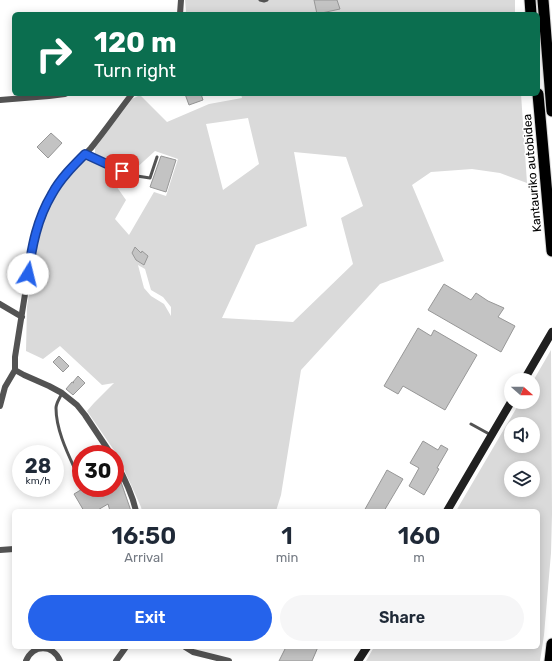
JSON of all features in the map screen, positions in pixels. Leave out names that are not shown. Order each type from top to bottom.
[{"type":"highway","points":[[530,0],[531,12]]},
{"type":"highway","points":[[542,0],[552,111]]},
{"type":"highway","name":"Kantauriko autobidea","points":[[538,96],[552,251]]},
{"type":"highway","points":[[550,661],[552,644]]},
{"type":"main road","points":[[528,373],[552,333]]},
{"type":"main road","points":[[448,509],[507,409]]},
{"type":"main road","points":[[358,661],[365,649]]},
{"type":"street","points":[[180,12],[181,0]]},
{"type":"street","points":[[0,100],[50,96]]},
{"type":"street","points":[[0,406],[5,387],[15,370],[15,357],[33,244],[39,222],[60,181],[91,148],[130,96]]},
{"type":"street","points":[[0,304],[22,317]]},
{"type":"street","points":[[15,370],[62,393],[77,405],[105,445]]},
{"type":"street","points":[[124,477],[136,509]]},
{"type":"street","points":[[0,550],[12,549]]},
{"type":"street","points":[[26,661],[30,654],[37,649]]},
{"type":"street","points":[[49,649],[54,651],[60,661]]},
{"type":"street","points":[[116,661],[125,649]]},
{"type":"street","points":[[188,649],[193,652],[229,661]]},
{"type":"lane","points":[[260,0],[267,0]]},
{"type":"lane","points":[[85,154],[122,171],[137,176],[150,178],[157,157]]},
{"type":"lane","points":[[62,393],[56,408],[61,435],[72,463]]},
{"type":"lane","points":[[470,424],[491,435]]},
{"type":"shaded area","points":[[185,0],[515,0],[515,12],[186,11]]},
{"type":"shaded area","points":[[138,96],[141,96],[167,122],[209,104],[242,98],[242,96],[521,96],[527,183],[500,173],[472,169],[431,172],[412,185],[444,261],[380,284],[301,370],[281,495],[277,509],[142,509],[124,469],[124,445],[110,445],[87,411],[114,383],[102,385],[60,346],[43,359],[26,351],[27,307],[35,253],[42,224],[52,201],[70,175],[84,160],[90,160],[118,173],[114,183],[126,200],[115,219],[129,235],[154,192],[166,196],[178,159],[155,151],[133,171],[95,154],[95,148],[132,99]],"holes":[[[248,118],[259,164],[223,190],[206,124]],[[294,152],[346,157],[363,206],[341,218],[353,264],[293,322],[222,318],[256,245],[307,226]],[[138,265],[145,269],[151,290],[163,297],[171,307],[171,316],[164,304],[151,296],[144,288]]]},
{"type":"shaded area","points":[[551,350],[551,553],[544,635],[540,661],[366,661],[373,649],[540,649],[540,509],[457,509],[504,429],[504,453],[540,453],[540,417],[511,417],[516,409],[540,409],[540,373],[538,373]]},
{"type":"building","points":[[314,0],[337,0],[340,9],[326,12],[317,12]]},
{"type":"building","points":[[186,96],[202,96],[203,100],[189,105]]},
{"type":"building","points":[[51,133],[62,143],[48,158],[37,147]]},
{"type":"building","points":[[161,156],[176,160],[166,192],[150,187]]},
{"type":"building","points":[[135,247],[141,253],[142,251],[148,256],[144,265],[136,260],[132,253]]},
{"type":"building","points":[[444,284],[471,300],[476,293],[488,301],[504,308],[498,317],[515,326],[501,352],[428,310]]},
{"type":"building","points":[[418,328],[431,336],[434,330],[477,355],[445,410],[403,386],[398,394],[384,386]]},
{"type":"building","points":[[59,356],[69,366],[63,372],[53,362]]},
{"type":"building","points":[[78,376],[85,383],[73,395],[66,389],[72,382],[74,383],[73,382]]},
{"type":"building","points":[[423,441],[438,450],[441,445],[448,449],[437,468],[439,469],[424,495],[409,486],[419,468],[410,463]]},
{"type":"building","points":[[387,470],[403,479],[385,509],[365,509]]},
{"type":"building","points":[[124,491],[130,509],[109,509],[108,504],[99,509],[83,509],[76,497],[124,497]]},
{"type":"building","points":[[285,649],[317,649],[312,661],[279,661]]},
{"type":"route","points":[[28,274],[37,227],[43,211],[60,181],[77,162],[85,154],[122,171]]}]
